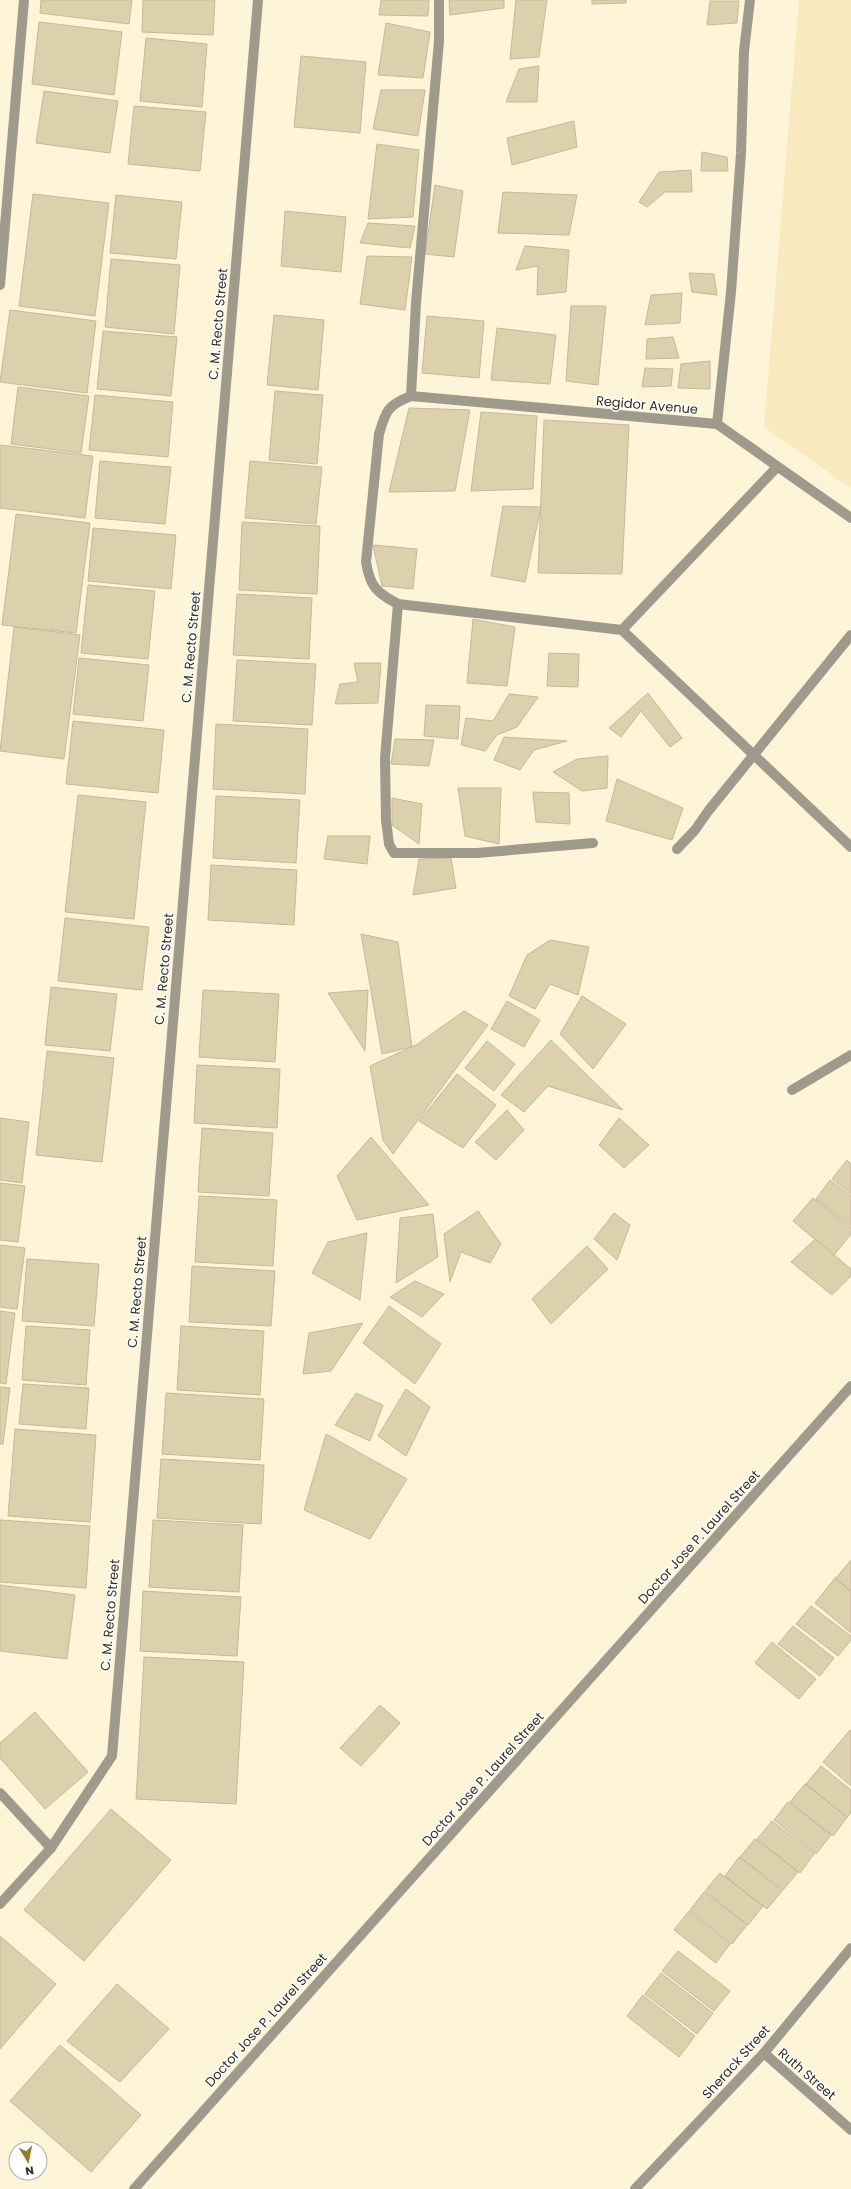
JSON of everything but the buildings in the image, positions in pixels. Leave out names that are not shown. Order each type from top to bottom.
[{"type":"street","points":[[0,285],[24,0]]},
{"type":"street","name":"C. M. Recto Street","points":[[0,1904],[51,1848],[112,1756],[258,0]]},
{"type":"street","points":[[439,0],[439,41],[416,303],[411,396],[394,402],[385,416],[379,434],[366,562],[368,577],[378,594],[398,604],[622,630],[851,847]]},
{"type":"street","points":[[750,0],[744,51],[741,153],[731,292],[717,424],[851,518]]},
{"type":"street","name":"Regidor Avenue","points":[[411,396],[717,424]]},
{"type":"street","points":[[622,630],[777,467]]},
{"type":"street","points":[[398,604],[386,758],[386,820],[389,844],[394,853],[477,853],[593,843]]},
{"type":"street","points":[[677,849],[695,830],[753,754],[851,634]]},
{"type":"street","points":[[792,1090],[851,1055]]},
{"type":"street","name":"Doctor Jose P. Laurel Street","points":[[134,2189],[851,1386]]},
{"type":"street","points":[[0,1793],[51,1848]]},
{"type":"street","name":"Sherack Street","points":[[635,2189],[764,2053],[851,1948]]},
{"type":"street","name":"Ruth Street","points":[[764,2053],[851,2130]]},
{"type":"shaded area","points":[[799,0],[851,0],[851,488],[764,427]]}]
